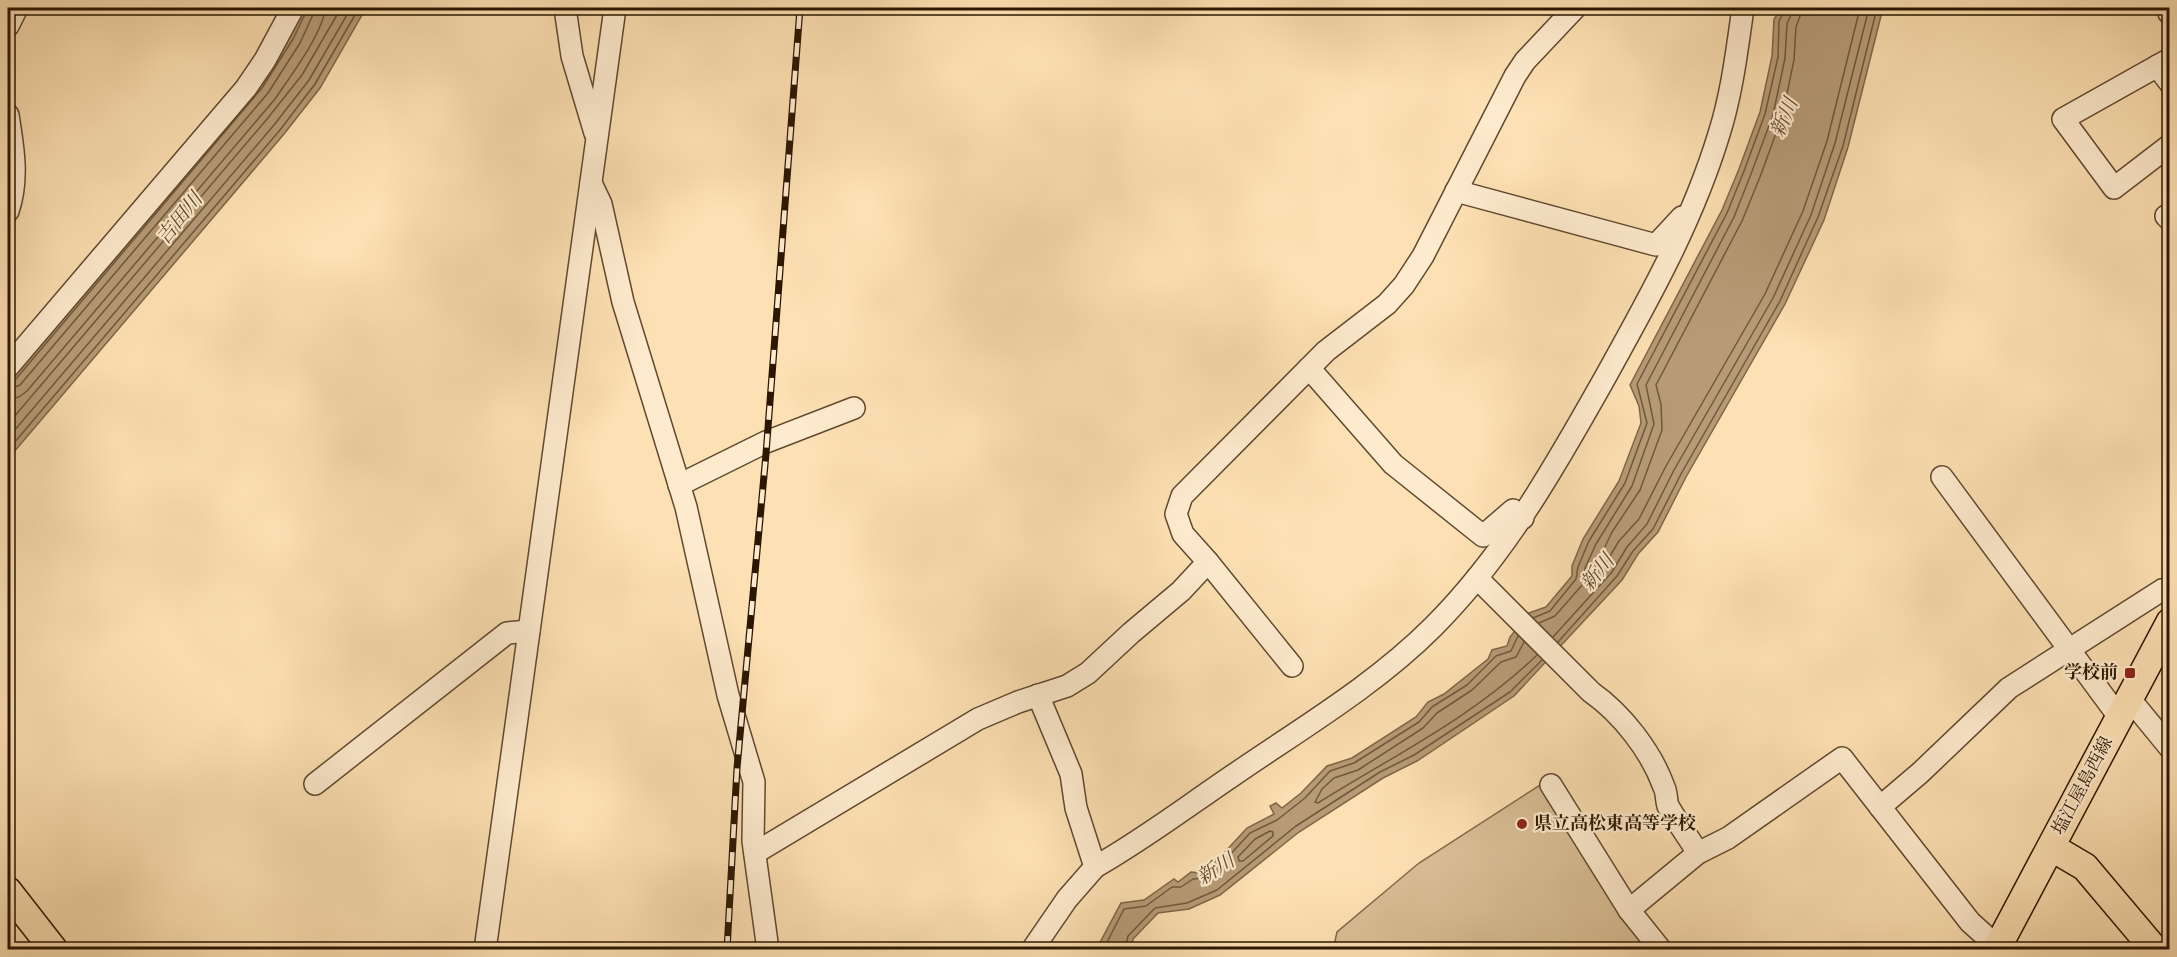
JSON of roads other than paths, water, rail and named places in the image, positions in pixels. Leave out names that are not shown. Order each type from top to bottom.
[{"type":"main road","name":"塩江屋島西線","points":[[1998,948],[2169,622]]},
{"type":"main road","points":[[2051,847],[2085,867],[2155,950]]},
{"type":"main road","points":[[8,891],[54,950]]},
{"type":"street","points":[[8,26],[17,8]]},
{"type":"street","points":[[8,367],[246,88],[265,60],[293,8]]},
{"type":"street","points":[[565,8],[572,56],[597,139]]},
{"type":"street","points":[[485,950],[615,8]]},
{"type":"street","points":[[1292,666],[1183,534],[1176,514],[1182,496],[1326,351],[1387,304],[1404,285],[1423,256],[1515,76],[1525,61],[1575,8]]},
{"type":"street","points":[[1032,950],[1067,899],[1095,867],[1384,671],[1433,627],[1477,578],[1523,518],[1556,465],[1636,323],[1693,206],[1720,133],[1730,94],[1743,8]]},
{"type":"street","points":[[2165,69],[2063,119],[2114,188],[2169,145]]},
{"type":"street","points":[[8,115],[15,162],[12,198],[8,211]]},
{"type":"street","points":[[591,183],[601,204],[623,302],[679,485],[728,695],[754,782],[755,853],[768,950]]},
{"type":"street","points":[[1456,191],[1656,245],[1693,206]]},
{"type":"street","points":[[1309,368],[1394,464],[1483,536],[1513,510],[1523,518]]},
{"type":"street","points":[[679,485],[766,442],[854,408]]},
{"type":"street","points":[[1942,477],[2068,649],[2124,708],[2169,748]]},
{"type":"street","points":[[755,853],[978,719],[1067,686],[1088,674],[1131,633],[1181,591],[1208,562]]},
{"type":"street","points":[[1477,578],[1591,692],[1609,705],[1646,752],[1665,788],[1667,804],[1698,853]]},
{"type":"street","points":[[1880,807],[1920,773],[2009,688],[2162,590],[2169,589]]},
{"type":"street","points":[[315,784],[507,633],[529,631]]},
{"type":"street","points":[[1038,695],[1071,774],[1076,808],[1095,867]]},
{"type":"street","points":[[1629,910],[1698,853],[1728,838],[1842,758],[1970,922],[1998,948]]},
{"type":"street","points":[[1551,785],[1629,910],[1661,950]]},
{"type":"water","name":"吉田川","points":[[303,8],[366,8],[320,88],[284,134],[8,459],[8,379],[121,246]]},
{"type":"water","name":"新川","points":[[1782,8],[1883,8],[1848,147],[1824,220],[1785,304],[1686,477],[1658,532],[1638,554],[1622,580],[1514,696],[1417,761],[1383,778],[1299,832],[1220,895],[1189,909],[1158,913],[1133,939],[1131,949],[1096,950],[1121,903],[1144,900],[1174,879],[1178,882],[1191,872],[1200,873],[1223,854],[1247,828],[1274,814],[1270,806],[1276,803],[1282,808],[1301,793],[1327,766],[1352,758],[1416,717],[1428,702],[1444,694],[1488,659],[1492,650],[1507,646],[1510,637],[1529,613],[1546,607],[1572,576],[1572,566],[1583,539],[1619,481],[1641,423],[1639,406],[1630,385],[1722,210],[1739,169],[1760,112],[1772,56],[1774,19]]},
{"type":"railway","points":[[727,950],[737,768],[766,454],[800,8]]},
{"type":"place","name":"学校前","points":[[2130,673]]},
{"type":"place","name":"県立高松東高等学校","points":[[1522,824]]}]
